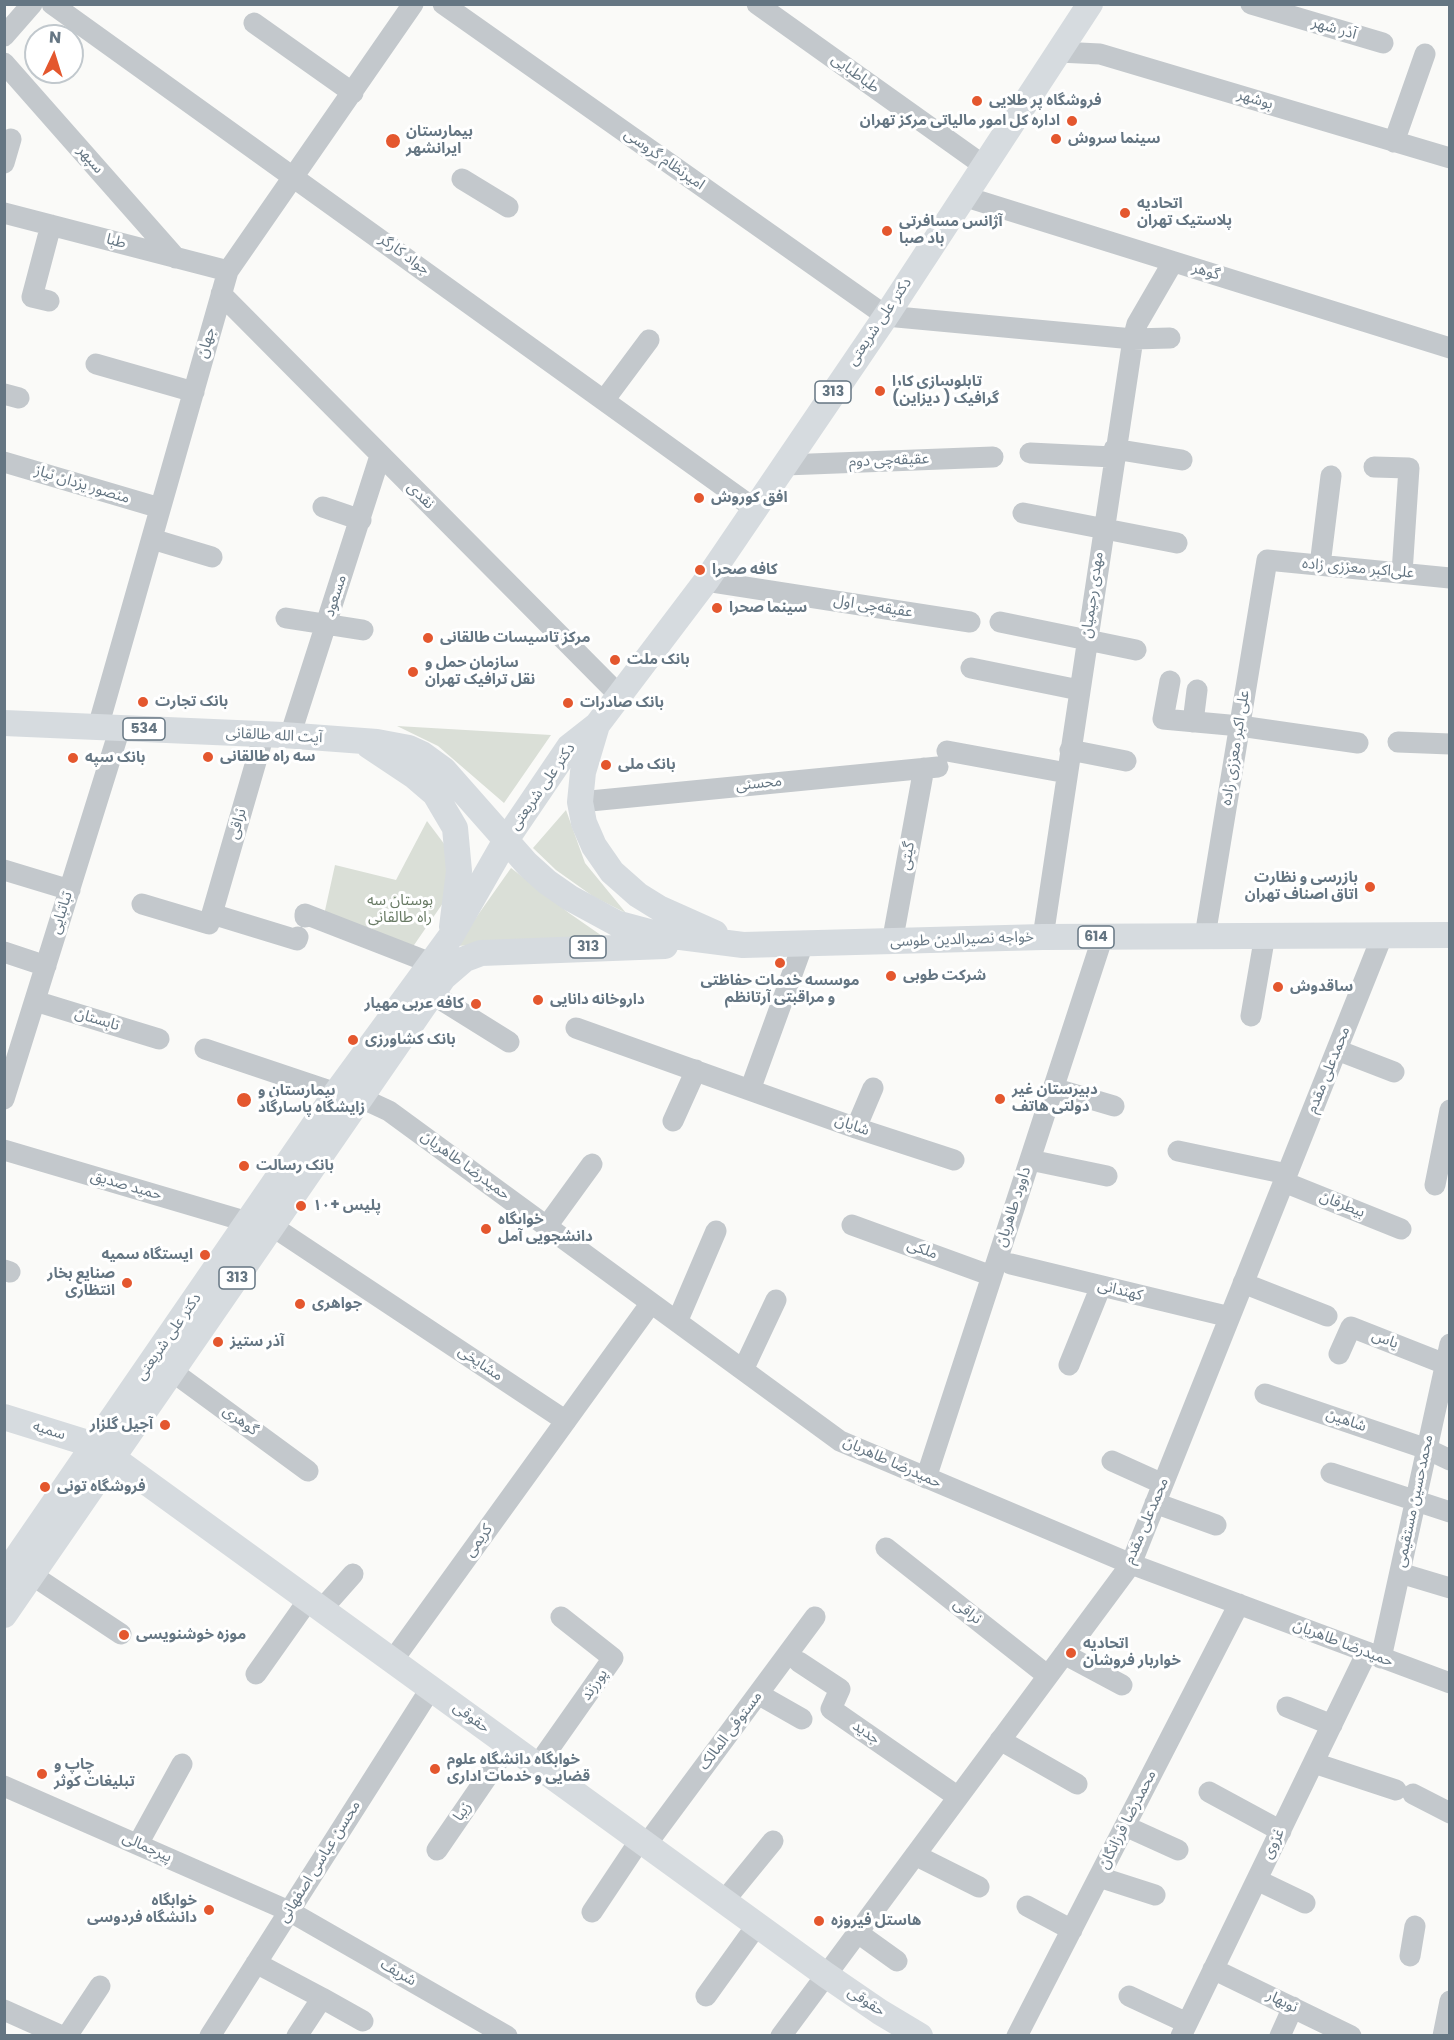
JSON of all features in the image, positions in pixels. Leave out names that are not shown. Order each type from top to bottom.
[{"type":"main road","name":"دکتر علی شریعتی","points":[[4,1615],[32,1575],[104,1451],[348,1096],[431,963],[451,936],[506,840],[569,747],[597,725],[706,581],[886,316],[1088,5]]},
{"type":"main road","name":"آیت الله طالقانی","points":[[4,723],[264,734],[361,741],[409,748],[434,762],[506,840]]},
{"type":"main road","points":[[597,725],[584,772],[580,802],[584,823],[591,841],[603,861],[625,883],[659,908],[743,945]]},
{"type":"main road","points":[[361,741],[414,776],[435,794],[454,828],[459,871],[451,936]]},
{"type":"main road","name":"خواجه نصیرالدین طوسی","points":[[506,840],[548,882],[570,898],[616,923],[657,934],[743,945],[1103,936],[1449,935]]},
{"type":"main road","name":"دکتر علی شریعتی","points":[[348,1096],[452,969],[465,959],[481,953],[606,946],[743,945]]},
{"type":"main road","name":"دکتر علی شریعتی","points":[[4,1576],[104,1451],[173,1372],[260,1224]]},
{"type":"main road","name":"سمیه","points":[[4,1417],[104,1451]]},
{"type":"main road","name":"حقوقی","points":[[104,1451],[826,1975],[880,2012],[921,2036]]},
{"type":"street","points":[[4,36],[32,4]]},
{"type":"street","name":"جواد کارگر","points":[[52,4],[296,177],[755,509]]},
{"type":"street","name":"جهان","points":[[109,728],[160,508],[228,272],[296,177],[413,4]]},
{"type":"street","name":"امیرنظام گروسی","points":[[443,4],[886,316]]},
{"type":"street","name":"طباطبایی","points":[[757,4],[982,165]]},
{"type":"street","name":"آذر شهر","points":[[1251,4],[1300,11],[1383,43]]},
{"type":"street","points":[[254,23],[352,93]]},
{"type":"street","name":"بوشهر","points":[[1059,52],[1100,54],[1449,158]]},
{"type":"street","points":[[1394,142],[1425,54]]},
{"type":"street","name":"سپهر","points":[[4,63],[176,258]]},
{"type":"street","points":[[4,163],[11,140]]},
{"type":"street","points":[[462,179],[508,207]]},
{"type":"street","name":"گوهر","points":[[963,196],[1449,348]]},
{"type":"street","name":"طبا","points":[[4,213],[228,272]]},
{"type":"street","points":[[49,301],[32,297],[51,225]]},
{"type":"street","name":"مهدی رحیمیان","points":[[1043,937],[1102,530],[1133,339],[1137,324],[1173,262]]},
{"type":"street","name":"نقدی","points":[[221,294],[620,696]]},
{"type":"street","points":[[886,316],[1133,339],[1170,338]]},
{"type":"street","points":[[605,399],[649,340]]},
{"type":"street","points":[[96,364],[194,392]]},
{"type":"street","points":[[1030,453],[1114,453],[1182,460]]},
{"type":"street","name":"مسعود","points":[[290,736],[380,456]]},
{"type":"street","name":"عقیقه‌چی دوم","points":[[785,465],[993,458]]},
{"type":"street","name":"منصور یزدان نیاز","points":[[4,462],[160,508]]},
{"type":"street","points":[[1374,467],[1409,468],[1402,573]]},
{"type":"street","points":[[1320,566],[1331,476]]},
{"type":"street","points":[[323,507],[361,519]]},
{"type":"street","points":[[1023,513],[1177,543]]},
{"type":"street","points":[[152,539],[212,557]]},
{"type":"street","name":"علی‌اکبر معززی زاده","points":[[1267,560],[1449,578]]},
{"type":"street","name":"علی اکبر معززی زاده","points":[[1205,936],[1267,560]]},
{"type":"street","name":"عقیقه‌چی اول","points":[[706,581],[970,622]]},
{"type":"street","points":[[286,618],[363,630]]},
{"type":"street","points":[[1000,622],[1136,650]]},
{"type":"street","points":[[971,668],[1079,690]]},
{"type":"street","points":[[1170,681],[1163,719],[1240,726],[1358,743]]},
{"type":"street","points":[[1192,722],[1197,690]]},
{"type":"street","name":"تباتبایی","points":[[4,1099],[70,890],[109,728]]},
{"type":"street","name":"نراقی","points":[[212,914],[264,734]]},
{"type":"street","points":[[1398,742],[1449,744]]},
{"type":"street","points":[[1070,750],[1126,761]]},
{"type":"street","name":"محسنی","points":[[580,802],[936,762],[1067,773]]},
{"type":"street","name":"گیتی","points":[[892,943],[936,762]]},
{"type":"street","points":[[4,870],[70,890]]},
{"type":"street","points":[[142,904],[209,924],[212,914],[297,940],[298,938]]},
{"type":"street","points":[[304,917],[305,914],[431,963]]},
{"type":"street","name":"محمدعلی مقدم","points":[[781,2036],[1131,1564],[1383,934]]},
{"type":"street","points":[[1251,1016],[1266,935]]},
{"type":"street","name":"داوود طاهریان","points":[[926,1478],[1103,936]]},
{"type":"street","points":[[750,1090],[803,944]]},
{"type":"street","points":[[4,952],[46,966]]},
{"type":"street","points":[[432,994],[509,1042]]},
{"type":"street","name":"تابستان","points":[[35,1001],[159,1039]]},
{"type":"street","name":"شایان","points":[[576,1028],[856,1128],[954,1160]]},
{"type":"street","name":"حمیدرضا طاهریان","points":[[205,1049],[389,1111],[840,1441],[1131,1564],[1449,1683]]},
{"type":"street","points":[[1337,1050],[1394,1072]]},
{"type":"street","points":[[673,1121],[696,1070]]},
{"type":"street","points":[[856,1128],[873,1088]]},
{"type":"street","points":[[1053,1088],[1114,1106]]},
{"type":"street","points":[[1435,1185],[1449,1110]]},
{"type":"street","name":"حمید صدیق","points":[[4,1150],[260,1224]]},
{"type":"street","name":"بیطرفان","points":[[1178,1151],[1286,1178],[1401,1229]]},
{"type":"street","points":[[1030,1160],[1107,1176]]},
{"type":"street","points":[[547,1226],[592,1164]]},
{"type":"street","name":"مشایخی","points":[[260,1224],[566,1421]]},
{"type":"street","name":"ملکی","points":[[852,1225],[992,1276]]},
{"type":"street","points":[[677,1322],[716,1231]]},
{"type":"street","name":"کهندانی","points":[[1011,1264],[1230,1317]]},
{"type":"street","points":[[1243,1283],[1328,1316]]},
{"type":"street","points":[[1069,1365],[1101,1286]]},
{"type":"street","points":[[743,1370],[776,1300]]},
{"type":"street","points":[[566,1421],[651,1303]]},
{"type":"street","name":"یاس","points":[[1339,1354],[1351,1327],[1447,1364]]},
{"type":"street","name":"محمدحسین مستقیمی","points":[[1374,1655],[1400,1573],[1447,1364]]},
{"type":"street","name":"گوهری","points":[[173,1372],[308,1471]]},
{"type":"street","name":"شاهین","points":[[1265,1394],[1427,1449],[1449,1460]]},
{"type":"street","name":"کریمی","points":[[393,1660],[566,1421]]},
{"type":"street","points":[[1112,1461],[1159,1493],[1216,1525]]},
{"type":"street","points":[[1331,1473],[1449,1512]]},
{"type":"street","name":"نراقی","points":[[886,1548],[1048,1676]]},
{"type":"street","points":[[1400,1573],[1449,1588]]},
{"type":"street","points":[[256,1674],[315,1604],[353,1574]]},
{"type":"street","points":[[32,1575],[121,1634]]},
{"type":"street","name":"محمدرضا فرزانگان","points":[[1017,2036],[1239,1604]]},
{"type":"street","name":"پورزند","points":[[537,1766],[614,1658],[561,1617]]},
{"type":"street","name":"مستوفی المالک","points":[[592,1912],[815,1617]]},
{"type":"street","points":[[1064,1654],[1122,1685]]},
{"type":"street","name":"غزوی","points":[[1184,2029],[1332,1725],[1374,1655]]},
{"type":"street","name":"جدید","points":[[799,1662],[840,1689],[831,1709],[958,1797]]},
{"type":"street","name":"محسن عباسی اصفهانی","points":[[210,2036],[431,1688]]},
{"type":"street","points":[[758,1694],[802,1719]]},
{"type":"street","points":[[1287,1707],[1332,1725]]},
{"type":"street","points":[[1000,1740],[1077,1784]]},
{"type":"street","name":"زیبا","points":[[437,1850],[509,1745]]},
{"type":"street","points":[[1314,1763],[1404,1792],[1449,1813]]},
{"type":"street","points":[[138,1844],[182,1764]]},
{"type":"street","name":"پیرجمالی","points":[[4,1785],[289,1911]]},
{"type":"street","points":[[1209,1792],[1281,1831]]},
{"type":"street","points":[[1125,1826],[1178,1850]]},
{"type":"street","points":[[724,1901],[773,1841]]},
{"type":"street","points":[[915,1855],[979,1887]]},
{"type":"street","points":[[1099,1877],[1155,1894]]},
{"type":"street","points":[[1257,1880],[1305,1903]]},
{"type":"street","points":[[1027,1906],[1072,1930]]},
{"type":"street","name":"شریف","points":[[289,1911],[507,2036]]},
{"type":"street","points":[[706,1996],[757,1925]]},
{"type":"street","points":[[1410,1956],[1415,1926]]},
{"type":"street","points":[[858,1933],[897,1961]]},
{"type":"street","points":[[256,1963],[363,2021]]},
{"type":"street","name":"نوبهار","points":[[1213,1969],[1351,2036]]},
{"type":"street","points":[[67,2036],[100,1986]]},
{"type":"street","points":[[1129,1996],[1184,2029]]},
{"type":"street","points":[[297,2036],[322,1998]]},
{"type":"street","points":[[1443,2036],[1449,2001]]},
{"type":"street","points":[[1280,2036],[1293,2007]]},
{"type":"street","points":[[4,2010],[62,2036]]},
{"type":"green space","points":[[397,726],[551,735],[504,803],[438,746]]},
{"type":"green space","points":[[566,810],[585,863],[626,913],[594,897],[556,870],[533,848]]},
{"type":"green space","name":"بوستان سه راه طالقانی","points":[[427,821],[445,845],[448,875],[443,903],[412,948],[324,915],[335,865],[396,880]]},
{"type":"green space","points":[[511,868],[569,913],[605,938],[456,946]]},
{"type":"place","name":"فروشگاه پر طلایی","points":[[977,101]]},
{"type":"place","name":"اداره کل امور مالیاتی مرکز تهران","points":[[1072,121]]},
{"type":"place","name":"سینما سروش","points":[[1056,139]]},
{"type":"place","name":"بیمارستان ایرانشهر","points":[[393,141]]},
{"type":"place","name":"اتحادیه پلاستیک تهران","points":[[1125,213]]},
{"type":"place","name":"آژانس مسافرتی باد صبا","points":[[887,231]]},
{"type":"place","name":"تابلوسازی كارا گرافیک ( ديزاين)","points":[[880,391]]},
{"type":"place","name":"افق کوروش","points":[[699,498]]},
{"type":"place","name":"کافه صحرا","points":[[700,570]]},
{"type":"place","name":"سینما صحرا","points":[[717,608]]},
{"type":"place","name":"مرکز تاسیسات طالقانی","points":[[428,638]]},
{"type":"place","name":"بانک ملت","points":[[615,660]]},
{"type":"place","name":"سازمان حمل و نقل ترافیک تهران","points":[[413,672]]},
{"type":"place","name":"بانک تجارت","points":[[143,702]]},
{"type":"place","name":"بانک صادرات","points":[[568,703]]},
{"type":"place","name":"سه راه طالقانی","points":[[208,757]]},
{"type":"place","name":"بانک سپه","points":[[73,758]]},
{"type":"place","name":"بانک ملی","points":[[606,765]]},
{"type":"place","name":"بازرسی و نظارت اتاق اصناف تهران","points":[[1370,887]]},
{"type":"place","name":"موسسه خدمات حفاظتی و مراقبتی آرتانظم","points":[[780,963]]},
{"type":"place","name":"شرکت طوبی","points":[[891,976]]},
{"type":"place","name":"ساقدوش","points":[[1278,987]]},
{"type":"place","name":"داروخانه دانایی","points":[[538,1000]]},
{"type":"place","name":"کافه عربی مهیار","points":[[476,1004]]},
{"type":"place","name":"بانک کشاورزی","points":[[353,1040]]},
{"type":"place","name":"دبیرستان غیر دولتی هاتف","points":[[1000,1099]]},
{"type":"place","name":"بیمارستان و زایشگاه پاسارگاد","points":[[244,1100]]},
{"type":"place","name":"بانک رسالت","points":[[244,1166]]},
{"type":"place","name":"پلیس +۱۰","points":[[301,1206]]},
{"type":"place","name":"خوابگاه دانشجویی آمل","points":[[486,1229]]},
{"type":"place","name":"ایستگاه سمیه","points":[[205,1255]]},
{"type":"place","name":"صنایع بخار انتظاری","points":[[127,1283]]},
{"type":"place","name":"جواهری","points":[[300,1304]]},
{"type":"place","name":"آذر ستیز","points":[[218,1342]]},
{"type":"place","name":"آجیل گلزار","points":[[165,1425]]},
{"type":"place","name":"فروشگاه تونی","points":[[45,1487]]},
{"type":"place","name":"موزه خوشنویسی","points":[[124,1635]]},
{"type":"place","name":"اتحادیه خواربار فروشان","points":[[1071,1653]]},
{"type":"place","name":"خوابگاه دانشگاه علوم قضایی و خدمات اداری","points":[[435,1769]]},
{"type":"place","name":"چاپ و تبلیغات کوثر","points":[[42,1774]]},
{"type":"place","name":"خوابگاه دانشگاه فردوسی","points":[[209,1910]]},
{"type":"place","name":"هاستل فیروزه","points":[[819,1921]]}]
